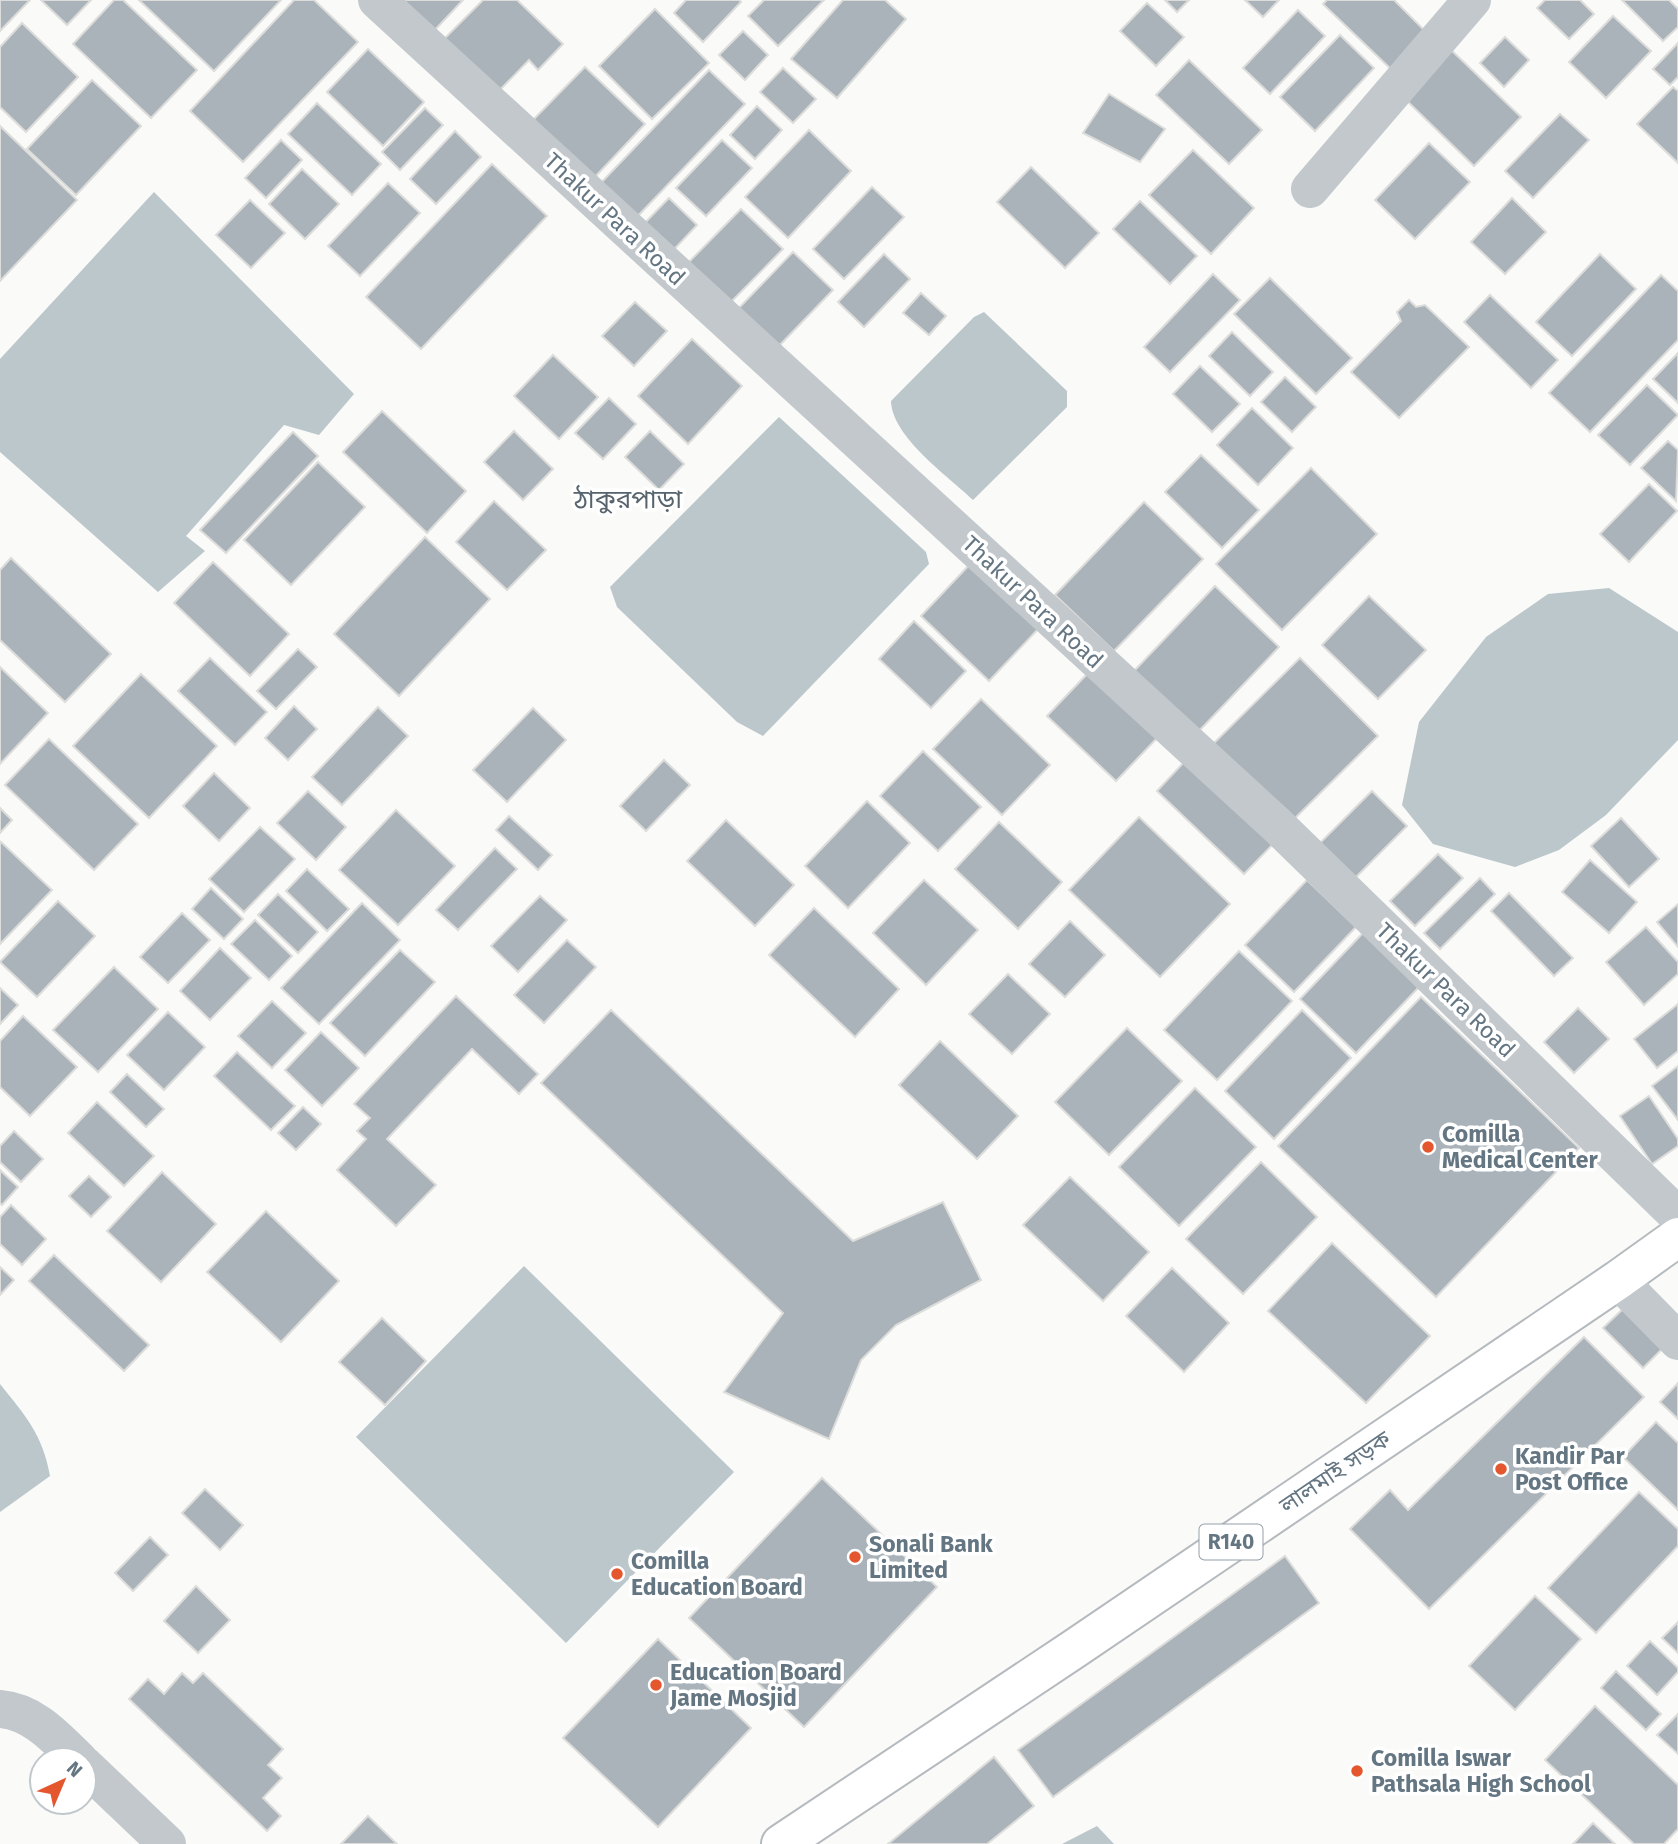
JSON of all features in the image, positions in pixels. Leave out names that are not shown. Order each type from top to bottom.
[{"type":"main road","name":"লালমাই সড়ক","points":[[781,1844],[1085,1641],[1678,1237]]},
{"type":"street","name":"Thakur Para Road","points":[[377,0],[1278,826],[1678,1216]]},
{"type":"street","points":[[1310,190],[1472,0]]},
{"type":"street","points":[[1618,1280],[1678,1341]]},
{"type":"street","points":[[0,1709],[40,1723],[64,1746]]},
{"type":"street","points":[[98,1778],[167,1844]]},
{"type":"shaded area","points":[[154,192],[354,394],[319,435],[284,425],[186,536],[205,551],[158,592],[0,452],[0,359]]},
{"type":"shaded area","points":[[984,312],[1067,391],[1067,407],[973,500],[911,442],[894,415],[891,401],[974,317]]},
{"type":"shaded area","points":[[779,417],[926,552],[929,564],[763,736],[737,722],[617,607],[610,587]]},
{"type":"shaded area","points":[[1609,588],[1678,632],[1678,740],[1606,815],[1559,850],[1515,867],[1433,844],[1402,805],[1419,722],[1486,637],[1548,594]]},
{"type":"shaded area","points":[[524,1266],[734,1472],[566,1643],[356,1437]]},
{"type":"shaded area","points":[[0,1384],[38,1437],[50,1476],[0,1512]]},
{"type":"shaded area","points":[[1097,1826],[1114,1844],[1062,1844]]},
{"type":"building","points":[[0,0],[30,0],[0,31]]},
{"type":"building","points":[[41,0],[91,0],[67,25]]},
{"type":"building","points":[[114,0],[123,0],[197,70],[151,118],[73,44]]},
{"type":"building","points":[[139,0],[281,0],[214,71]]},
{"type":"building","points":[[294,0],[314,0],[358,42],[243,162],[190,111]]},
{"type":"building","points":[[395,0],[463,0],[431,34]]},
{"type":"building","points":[[483,0],[517,0],[563,44],[538,70],[529,60],[494,96],[440,43]]},
{"type":"building","points":[[686,0],[741,2],[703,42],[674,13]]},
{"type":"building","points":[[764,0],[824,0],[778,46],[748,16]]},
{"type":"building","points":[[843,0],[885,0],[906,19],[837,98],[791,59]]},
{"type":"building","points":[[1165,0],[1189,0],[1177,12]]},
{"type":"building","points":[[1245,0],[1279,0],[1263,17]]},
{"type":"building","points":[[1327,0],[1394,0],[1430,36],[1395,73],[1323,4]]},
{"type":"building","points":[[1545,0],[1580,0],[1594,14],[1569,39],[1537,8]]},
{"type":"building","points":[[1622,0],[1669,0],[1678,9],[1678,27],[1663,41]]},
{"type":"building","points":[[1147,3],[1184,37],[1156,66],[1120,31]]},
{"type":"building","points":[[655,9],[709,63],[652,119],[599,66]]},
{"type":"building","points":[[1298,10],[1325,36],[1270,94],[1243,68]]},
{"type":"building","points":[[1613,16],[1651,51],[1606,98],[1569,62]]},
{"type":"building","points":[[22,23],[78,77],[26,132],[0,107],[0,47]]},
{"type":"building","points":[[743,31],[768,55],[745,80],[719,55]]},
{"type":"building","points":[[1340,35],[1374,68],[1315,131],[1280,97]]},
{"type":"building","points":[[1505,37],[1529,60],[1504,87],[1480,63]]},
{"type":"building","points":[[1678,43],[1678,77],[1670,85],[1653,69]]},
{"type":"building","points":[[1448,47],[1521,117],[1474,166],[1402,96]]},
{"type":"building","points":[[368,49],[424,102],[383,146],[327,92]]},
{"type":"building","points":[[1189,60],[1262,130],[1229,164],[1156,95]]},
{"type":"building","points":[[585,67],[645,124],[592,180],[532,121]]},
{"type":"building","points":[[783,68],[816,99],[793,123],[760,92]]},
{"type":"building","points":[[709,70],[745,104],[633,221],[597,187]]},
{"type":"building","points":[[92,80],[141,126],[76,195],[27,149]]},
{"type":"building","points":[[1673,87],[1678,91],[1678,163],[1637,124]]},
{"type":"building","points":[[1109,94],[1165,129],[1140,162],[1083,133]]},
{"type":"building","points":[[317,103],[381,164],[352,195],[288,134]]},
{"type":"building","points":[[757,106],[782,130],[755,159],[730,135]]},
{"type":"building","points":[[425,108],[443,125],[400,170],[382,152]]},
{"type":"building","points":[[1560,114],[1589,140],[1533,198],[1505,171]]},
{"type":"building","points":[[0,126],[77,200],[0,281]]},
{"type":"building","points":[[809,130],[851,171],[788,238],[745,197]]},
{"type":"building","points":[[455,131],[481,157],[436,204],[410,179]]},
{"type":"building","points":[[281,140],[302,160],[266,198],[245,178]]},
{"type":"building","points":[[722,140],[752,168],[706,216],[676,188]]},
{"type":"building","points":[[1429,143],[1470,182],[1415,239],[1375,200]]},
{"type":"building","points":[[1193,150],[1254,208],[1211,254],[1149,195]]},
{"type":"building","points":[[492,164],[547,216],[421,349],[366,297]]},
{"type":"building","points":[[1031,167],[1099,233],[1065,268],[997,202]]},
{"type":"building","points":[[302,169],[339,204],[305,239],[269,204]]},
{"type":"building","points":[[388,183],[420,213],[360,276],[328,246]]},
{"type":"building","points":[[872,187],[904,217],[844,279],[813,249]]},
{"type":"building","points":[[669,198],[697,225],[664,260],[636,232]]},
{"type":"building","points":[[1512,198],[1546,232],[1505,274],[1471,242]]},
{"type":"building","points":[[250,200],[285,233],[251,268],[216,235]]},
{"type":"building","points":[[1140,201],[1197,256],[1170,284],[1113,229]]},
{"type":"building","points":[[741,209],[783,249],[726,307],[684,267]]},
{"type":"building","points":[[793,252],[833,290],[775,350],[735,312]]},
{"type":"building","points":[[884,254],[910,279],[864,327],[838,302]]},
{"type":"building","points":[[1600,254],[1636,289],[1572,356],[1536,322]]},
{"type":"building","points":[[1213,274],[1240,300],[1170,372],[1144,347]]},
{"type":"building","points":[[1661,275],[1678,291],[1678,340],[1590,432],[1549,393]]},
{"type":"building","points":[[1270,278],[1352,358],[1316,394],[1234,314]]},
{"type":"building","points":[[921,293],[946,316],[929,335],[903,313]]},
{"type":"building","points":[[1490,295],[1558,360],[1531,388],[1464,322]]},
{"type":"building","points":[[1409,300],[1416,307],[1425,305],[1469,347],[1399,418],[1351,372],[1401,321],[1397,312]]},
{"type":"building","points":[[635,302],[667,331],[634,366],[602,336]]},
{"type":"building","points":[[1232,332],[1273,372],[1250,396],[1209,356]]},
{"type":"building","points":[[692,339],[742,386],[688,444],[638,396]]},
{"type":"building","points":[[1678,353],[1678,403],[1653,379]]},
{"type":"building","points":[[553,355],[598,397],[559,439],[514,396]]},
{"type":"building","points":[[1200,366],[1240,404],[1212,432],[1173,394]]},
{"type":"building","points":[[1285,377],[1316,407],[1292,432],[1261,402]]},
{"type":"building","points":[[1647,385],[1678,415],[1630,465],[1598,435]]},
{"type":"building","points":[[609,398],[636,424],[603,459],[575,433]]},
{"type":"building","points":[[1252,408],[1293,448],[1258,485],[1217,445]]},
{"type":"building","points":[[382,411],[466,491],[427,533],[343,452]]},
{"type":"building","points":[[514,431],[553,469],[523,500],[484,462]]},
{"type":"building","points":[[650,431],[684,464],[659,490],[625,457]]},
{"type":"building","points":[[293,432],[318,456],[226,553],[200,530]]},
{"type":"building","points":[[1668,441],[1678,450],[1676,501],[1641,468]]},
{"type":"building","points":[[1201,455],[1259,510],[1222,548],[1165,492]]},
{"type":"building","points":[[318,462],[365,507],[291,585],[244,540]]},
{"type":"building","points":[[1311,468],[1377,534],[1282,630],[1216,564]]},
{"type":"building","points":[[1649,484],[1677,511],[1629,562],[1600,534]]},
{"type":"building","points":[[494,501],[546,550],[507,590],[456,542]]},
{"type":"building","points":[[1144,502],[1203,559],[1114,651],[1055,595]]},
{"type":"building","points":[[425,537],[490,599],[399,696],[334,634]]},
{"type":"building","points":[[11,558],[111,654],[65,702],[0,640],[0,570]]},
{"type":"building","points":[[213,562],[289,634],[250,676],[174,603]]},
{"type":"building","points":[[972,562],[1040,627],[989,681],[921,616]]},
{"type":"building","points":[[1215,586],[1279,647],[1198,732],[1134,671]]},
{"type":"building","points":[[1369,596],[1426,650],[1378,699],[1322,645]]},
{"type":"building","points":[[914,621],[966,671],[931,708],[879,659]]},
{"type":"building","points":[[298,649],[317,667],[276,709],[257,691]]},
{"type":"building","points":[[210,658],[267,712],[235,745],[178,691]]},
{"type":"building","points":[[1300,658],[1378,736],[1286,827],[1209,748]]},
{"type":"building","points":[[0,667],[48,713],[0,764]]},
{"type":"building","points":[[1090,671],[1159,736],[1116,781],[1047,716]]},
{"type":"building","points":[[141,674],[217,746],[149,818],[73,746]]},
{"type":"building","points":[[981,699],[1050,765],[1002,815],[933,749]]},
{"type":"building","points":[[294,706],[317,729],[288,760],[265,738]]},
{"type":"building","points":[[378,707],[408,736],[342,805],[312,777]]},
{"type":"building","points":[[533,708],[566,740],[507,802],[473,770]]},
{"type":"building","points":[[49,739],[138,824],[94,870],[5,785]]},
{"type":"building","points":[[923,751],[981,807],[938,851],[880,796]]},
{"type":"building","points":[[1187,759],[1275,842],[1244,874],[1157,791]]},
{"type":"building","points":[[664,760],[690,785],[646,831],[620,806]]},
{"type":"building","points":[[214,773],[250,808],[219,841],[183,806]]},
{"type":"building","points":[[308,791],[346,827],[316,860],[277,823]]},
{"type":"building","points":[[1372,791],[1407,826],[1355,878],[1320,843]]},
{"type":"building","points":[[867,801],[910,843],[848,908],[805,866]]},
{"type":"building","points":[[0,808],[12,820],[0,833]]},
{"type":"building","points":[[396,810],[455,866],[398,925],[339,870]]},
{"type":"building","points":[[509,816],[552,855],[538,870],[496,830]]},
{"type":"building","points":[[1139,817],[1230,904],[1160,977],[1069,890]]},
{"type":"building","points":[[1621,818],[1659,859],[1629,887],[1591,846]]},
{"type":"building","points":[[726,820],[794,885],[755,926],[687,861]]},
{"type":"building","points":[[999,822],[1062,882],[1018,929],[955,869]]},
{"type":"building","points":[[260,827],[295,859],[244,912],[209,879]]},
{"type":"building","points":[[1,842],[52,890],[0,944],[0,844]]},
{"type":"building","points":[[495,848],[517,869],[458,930],[436,910]]},
{"type":"building","points":[[1438,854],[1463,878],[1415,926],[1390,901]]},
{"type":"building","points":[[1590,860],[1637,902],[1609,933],[1562,892]]},
{"type":"building","points":[[307,869],[349,909],[327,931],[286,891]]},
{"type":"building","points":[[1480,878],[1495,894],[1440,949],[1424,933]]},
{"type":"building","points":[[924,880],[978,930],[926,985],[873,933]]},
{"type":"building","points":[[1307,880],[1356,927],[1294,992],[1245,945]]},
{"type":"building","points":[[211,888],[243,919],[224,939],[192,909]]},
{"type":"building","points":[[1509,893],[1573,958],[1554,976],[1491,911]]},
{"type":"building","points":[[278,894],[318,932],[298,953],[258,915]]},
{"type":"building","points":[[540,896],[567,920],[518,972],[491,946]]},
{"type":"building","points":[[58,901],[95,936],[37,997],[0,962]]},
{"type":"building","points":[[362,903],[400,940],[319,1024],[281,988]]},
{"type":"building","points":[[1678,904],[1678,947],[1657,922]]},
{"type":"building","points":[[814,908],[899,989],[855,1037],[769,955]]},
{"type":"building","points":[[182,913],[210,940],[168,983],[140,957]]},
{"type":"building","points":[[255,920],[292,956],[269,980],[231,944]]},
{"type":"building","points":[[1070,921],[1105,955],[1065,997],[1029,964]]},
{"type":"building","points":[[1646,927],[1678,962],[1678,974],[1644,1005],[1606,962]]},
{"type":"building","points":[[1363,933],[1419,987],[1356,1053],[1300,999]]},
{"type":"building","points":[[567,940],[596,967],[544,1023],[514,995]]},
{"type":"building","points":[[220,948],[251,978],[210,1020],[180,991]]},
{"type":"building","points":[[400,950],[435,982],[365,1056],[330,1023]]},
{"type":"building","points":[[1239,951],[1292,1001],[1217,1080],[1164,1030]]},
{"type":"building","points":[[114,967],[158,1009],[98,1072],[53,1030]]},
{"type":"building","points":[[1008,974],[1050,1014],[1012,1054],[969,1014]]},
{"type":"building","points":[[0,988],[18,1005],[0,1024]]},
{"type":"building","points":[[456,996],[538,1074],[519,1094],[472,1049],[387,1139],[436,1185],[396,1226],[337,1170],[366,1139],[357,1131],[370,1118],[354,1104]]},
{"type":"building","name":"Comilla Medical Center","points":[[1421,997],[1579,1148],[1436,1297],[1278,1146]]},
{"type":"building","points":[[272,1001],[306,1033],[272,1068],[238,1036]]},
{"type":"building","points":[[1678,1004],[1678,1051],[1657,1068],[1634,1039]]},
{"type":"building","points":[[1578,1008],[1609,1039],[1574,1073],[1544,1042]]},
{"type":"building","points":[[611,1010],[853,1241],[943,1202],[981,1280],[896,1325],[861,1360],[829,1439],[724,1392],[783,1313],[541,1083]]},
{"type":"building","points":[[1302,1010],[1351,1058],[1274,1139],[1225,1091]]},
{"type":"building","points":[[168,1012],[205,1047],[164,1090],[127,1055]]},
{"type":"building","points":[[23,1016],[77,1067],[30,1116],[0,1087],[0,1041]]},
{"type":"building","points":[[1127,1028],[1182,1081],[1109,1155],[1055,1102]]},
{"type":"building","points":[[321,1032],[359,1068],[322,1106],[285,1070]]},
{"type":"building","points":[[940,1041],[1018,1116],[977,1159],[899,1085]]},
{"type":"building","points":[[237,1052],[295,1106],[271,1130],[214,1076]]},
{"type":"building","points":[[1678,1066],[1678,1120],[1652,1086]]},
{"type":"building","points":[[127,1074],[164,1109],[146,1127],[110,1092]]},
{"type":"building","points":[[1195,1088],[1256,1147],[1179,1226],[1119,1167]]},
{"type":"building","points":[[1649,1096],[1678,1139],[1678,1146],[1652,1164],[1620,1116]]},
{"type":"building","points":[[97,1102],[154,1156],[124,1186],[68,1133]]},
{"type":"building","points":[[303,1107],[321,1124],[296,1150],[278,1133]]},
{"type":"building","points":[[14,1131],[43,1159],[21,1182],[0,1162],[0,1146]]},
{"type":"building","points":[[1261,1162],[1317,1217],[1243,1294],[1186,1239]]},
{"type":"building","points":[[0,1170],[18,1187],[2,1205],[0,1203]]},
{"type":"building","points":[[162,1172],[216,1224],[161,1282],[107,1231]]},
{"type":"building","points":[[89,1176],[111,1197],[91,1217],[69,1196]]},
{"type":"building","points":[[1070,1177],[1149,1252],[1103,1301],[1023,1225]]},
{"type":"building","points":[[11,1205],[46,1239],[22,1265],[0,1244],[0,1217]]},
{"type":"building","points":[[266,1211],[339,1281],[281,1342],[207,1272]]},
{"type":"building","points":[[1332,1243],[1430,1336],[1366,1403],[1268,1311]]},
{"type":"building","points":[[54,1255],[149,1345],[124,1371],[29,1281]]},
{"type":"building","points":[[0,1267],[14,1280],[0,1295]]},
{"type":"building","points":[[1172,1268],[1229,1323],[1184,1372],[1126,1316]]},
{"type":"building","points":[[1625,1307],[1664,1347],[1643,1368],[1603,1328]]},
{"type":"building","points":[[382,1318],[426,1361],[385,1405],[339,1362]]},
{"type":"building","points":[[1584,1337],[1644,1397],[1429,1609],[1350,1529],[1390,1490],[1408,1510]]},
{"type":"building","points":[[1678,1383],[1678,1419],[1660,1402]]},
{"type":"building","points":[[1656,1422],[1678,1443],[1678,1510],[1623,1457]]},
{"type":"building","points":[[822,1478],[937,1587],[804,1727],[689,1618]]},
{"type":"building","points":[[205,1489],[243,1525],[220,1550],[182,1513]]},
{"type":"building","points":[[1639,1492],[1678,1529],[1678,1546],[1596,1633],[1548,1588]]},
{"type":"building","points":[[150,1537],[168,1555],[133,1591],[115,1573]]},
{"type":"building","points":[[1285,1556],[1319,1603],[1053,1797],[1018,1750]]},
{"type":"building","points":[[196,1586],[230,1620],[198,1653],[164,1621]]},
{"type":"building","points":[[1535,1596],[1581,1639],[1515,1710],[1469,1666]]},
{"type":"building","points":[[1678,1622],[1678,1653],[1662,1638]]},
{"type":"building","points":[[658,1639],[751,1728],[658,1827],[563,1738]]},
{"type":"building","points":[[1650,1641],[1678,1668],[1678,1672],[1657,1695],[1627,1666]]},
{"type":"building","points":[[1616,1671],[1661,1714],[1646,1730],[1601,1688]]},
{"type":"building","points":[[182,1673],[193,1683],[203,1673],[283,1749],[268,1765],[282,1778],[263,1798],[281,1816],[267,1831],[129,1699],[148,1679],[164,1694]]},
{"type":"building","points":[[1595,1706],[1678,1785],[1678,1829],[1664,1844],[1634,1844],[1545,1760]]},
{"type":"building","points":[[1678,1714],[1678,1754],[1657,1735]]},
{"type":"building","points":[[994,1757],[1034,1806],[987,1844],[888,1844]]},
{"type":"building","points":[[368,1816],[397,1844],[341,1844]]},
{"type":"building","points":[[1593,1823],[1615,1844],[1573,1844]]},
{"type":"place","name":"Comilla Medical Center","points":[[1428,1147]]},
{"type":"place","name":"Kandir Par Post Office","points":[[1501,1469]]},
{"type":"place","name":"Sonali Bank Limited","points":[[855,1557]]},
{"type":"place","name":"Comilla Education Board","points":[[617,1574]]},
{"type":"place","name":"Education Board Jame Mosjid","points":[[656,1685]]},
{"type":"place","name":"Comilla Iswar Pathsala High School","points":[[1357,1771]]},
{"type":"district","name":"ঠাকুরপাড়া","points":[[628,499]]}]
